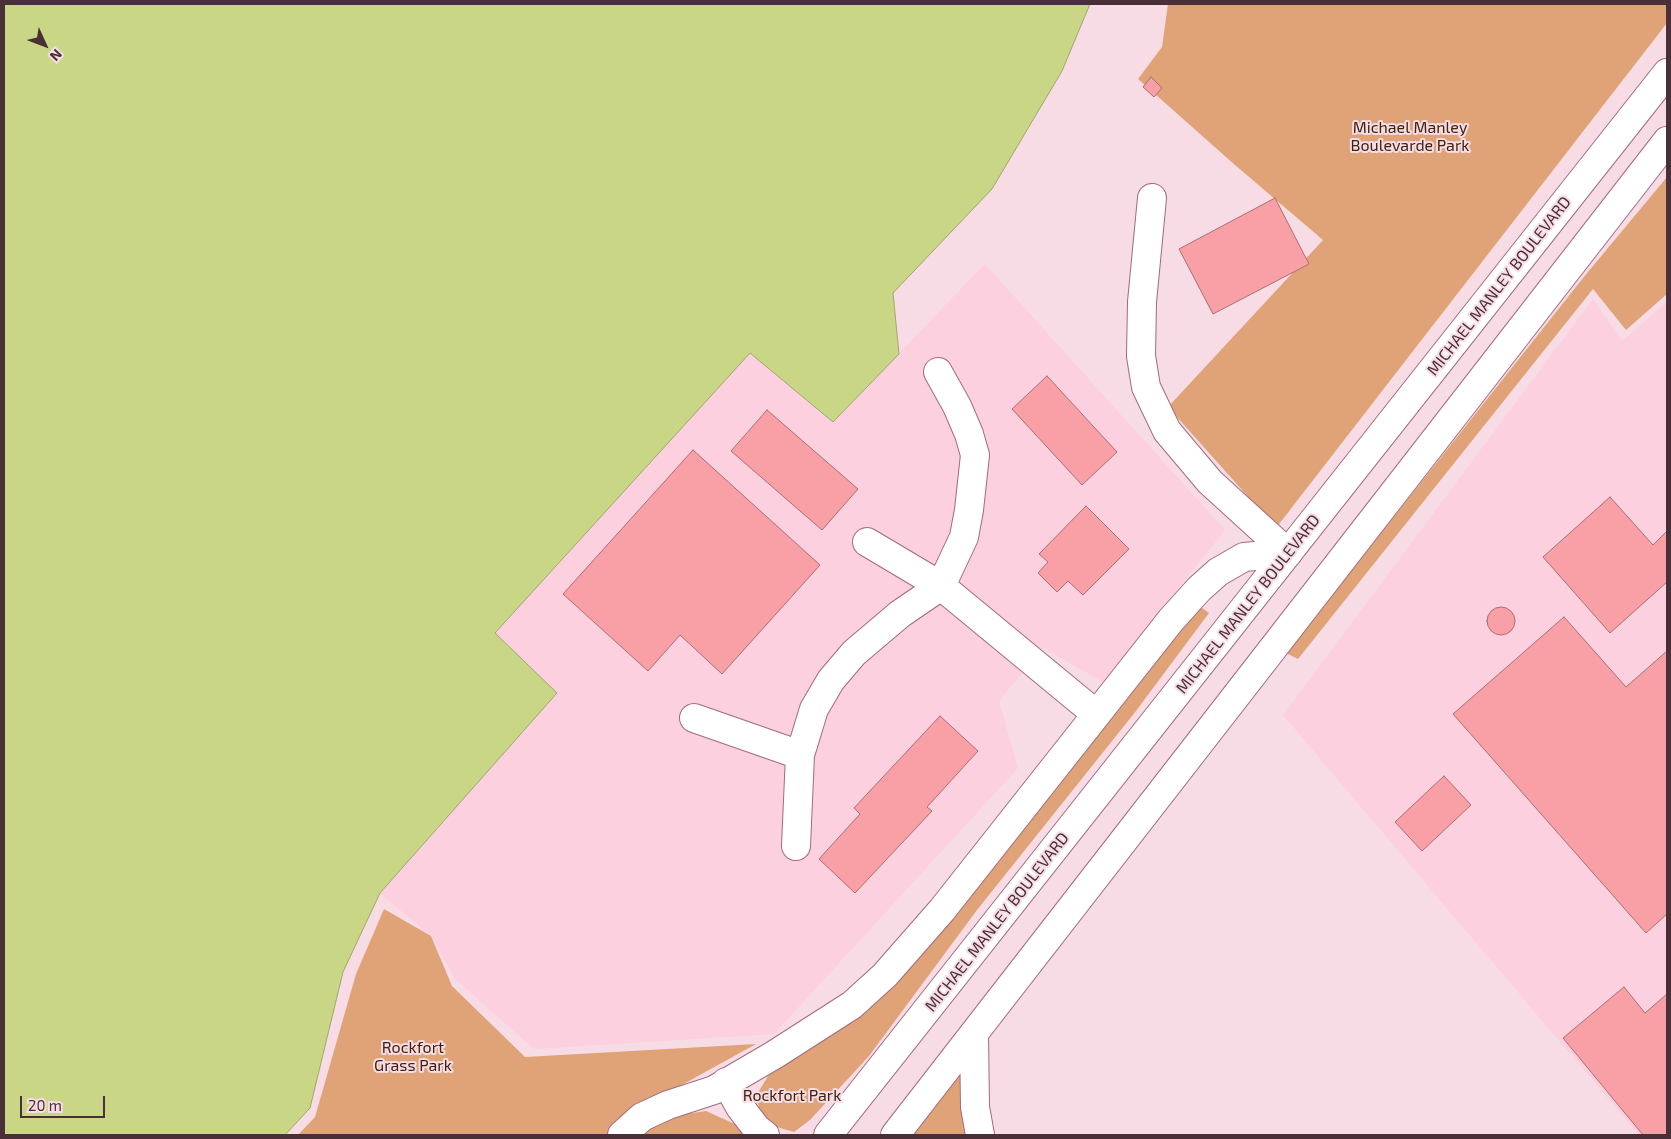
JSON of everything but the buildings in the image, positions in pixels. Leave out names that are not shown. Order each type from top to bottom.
[{"type":"main road","name":"MICHAEL MANLEY BOULEVARD","points":[[828,1135],[1667,73]]},
{"type":"main road","points":[[895,1135],[1667,141]]},
{"type":"main road","points":[[1152,198],[1142,302],[1140,356],[1146,387],[1167,431],[1210,482],[1288,553]]},
{"type":"main road","points":[[796,846],[800,755],[814,709],[831,680],[854,653],[900,614],[941,586],[964,537],[970,510],[975,455],[969,434],[957,406],[938,372]]},
{"type":"main road","points":[[867,542],[941,586],[1096,714]]},
{"type":"main road","points":[[622,1135],[642,1117],[668,1105],[714,1090],[774,1055],[852,1005],[885,975],[942,910],[1171,620],[1199,589],[1218,572],[1244,557],[1288,553]]},
{"type":"main road","points":[[694,718],[800,755]]},
{"type":"main road","points":[[974,1035],[976,1107],[980,1135]]},
{"type":"main road","points":[[726,1082],[740,1106],[757,1129],[765,1135]]},
{"type":"shaded area","points":[[4,4],[1090,4],[1062,71],[992,189],[893,293],[899,354],[833,422],[750,353],[495,633],[557,693],[380,893],[343,972],[310,1108],[285,1135],[4,1135]]},
{"type":"shaded area","points":[[985,264],[1225,530],[1103,682],[1043,648],[999,701],[1018,768],[774,1034],[534,1049],[455,979],[431,936],[380,893],[557,693],[495,634],[750,353],[833,422]]},
{"type":"shaded area","points":[[1593,299],[1622,341],[1667,302],[1667,1135],[1639,1135],[1283,715]]},
{"type":"green space","name":"Michael Manley Boulevarde Park","points":[[1168,4],[1667,4],[1667,23],[1276,528],[1168,407],[1323,240],[1138,79],[1162,47]]},
{"type":"green space","points":[[1667,177],[1667,294],[1626,330],[1593,289],[1298,659],[1286,653],[1583,278]]},
{"type":"green space","name":"Rockfort Park","points":[[1198,605],[1209,613],[1136,711],[977,910],[869,1056],[810,1120],[794,1132],[763,1123],[756,1096],[768,1076],[804,1046]]},
{"type":"green space","name":"Rockfort Grass Park","points":[[384,909],[431,936],[452,986],[525,1057],[756,1044],[640,1108],[610,1135],[298,1135],[315,1117],[356,974]]},
{"type":"green space","points":[[966,1056],[971,1135],[911,1135]]},
{"type":"green space","points":[[706,1111],[737,1125],[749,1135],[633,1135],[671,1116]]}]
